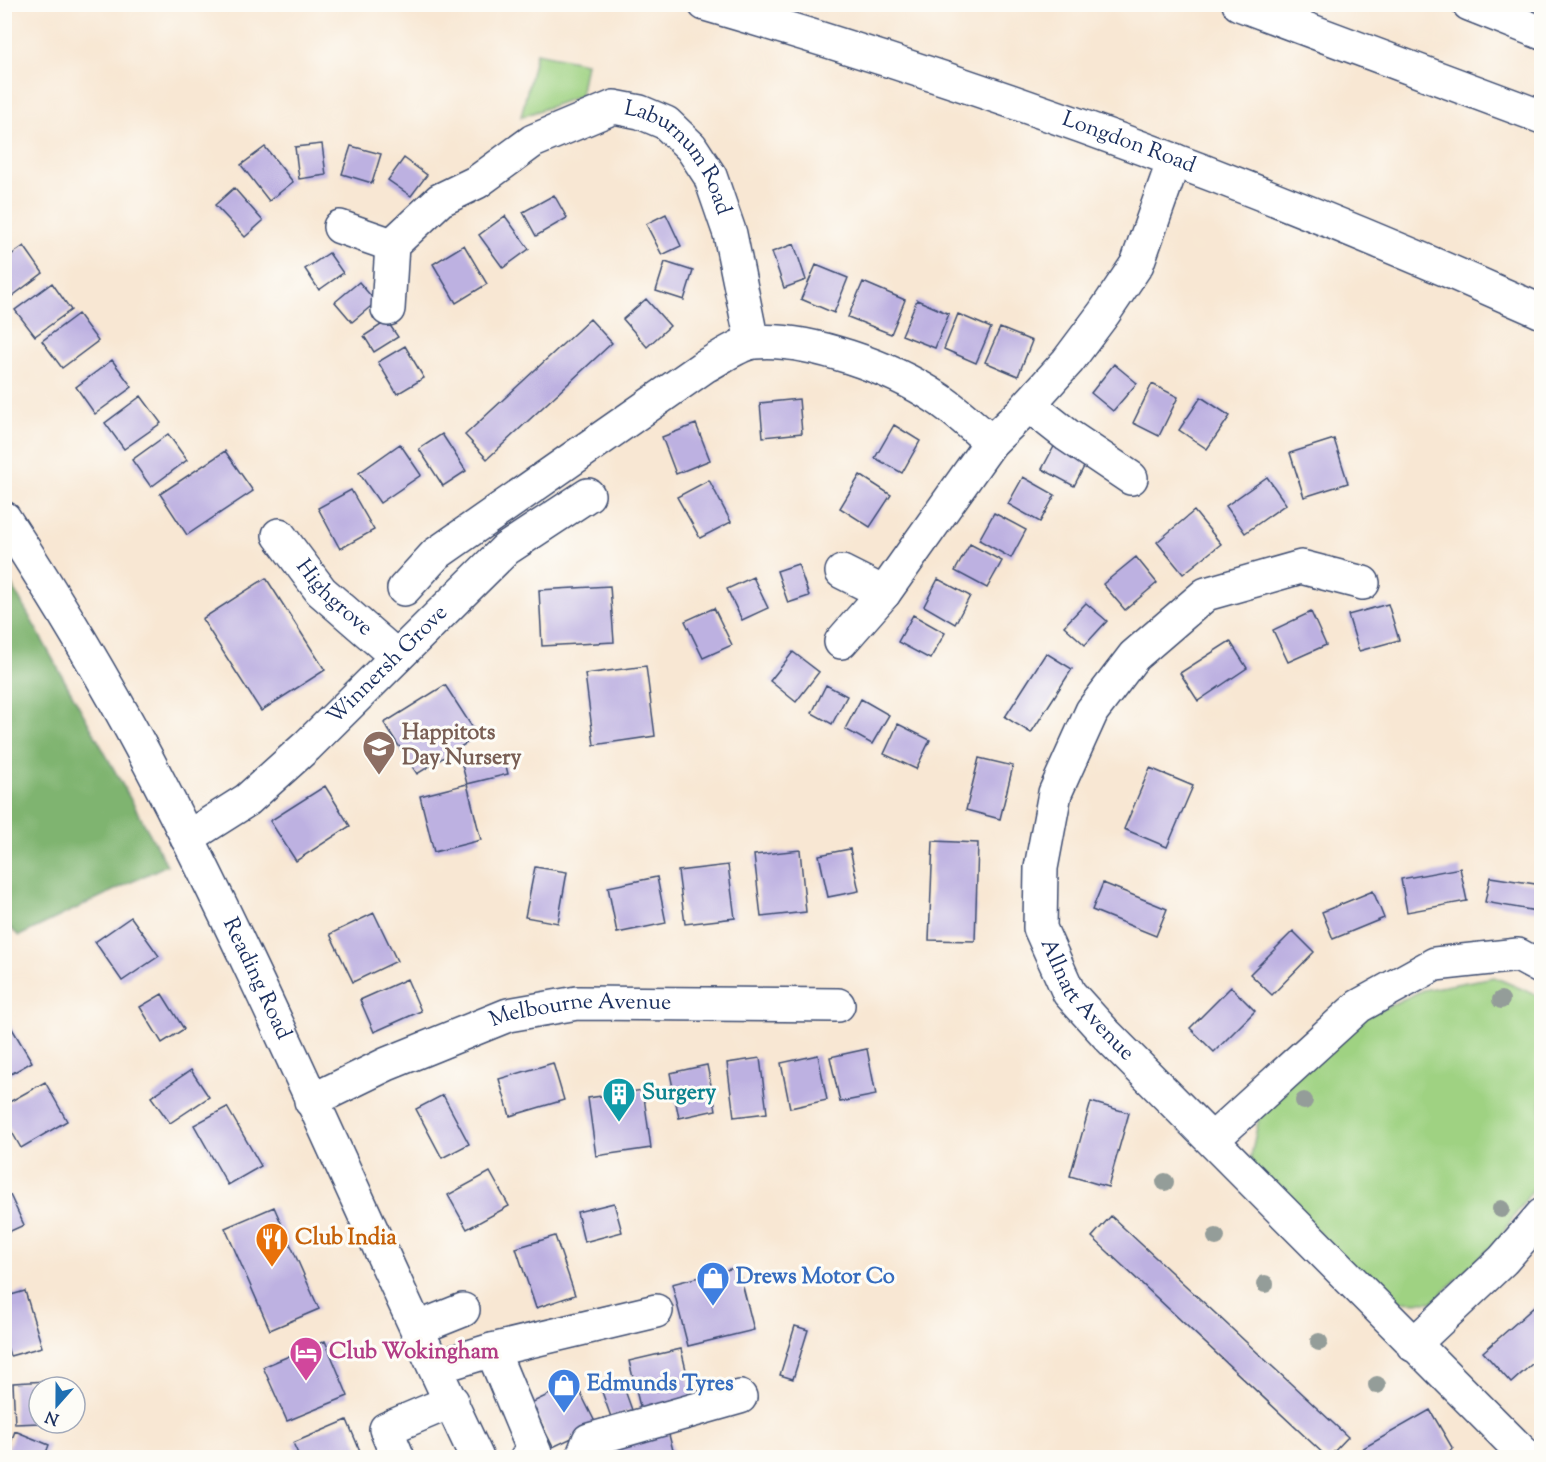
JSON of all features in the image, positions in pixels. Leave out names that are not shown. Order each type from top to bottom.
[{"type":"main road","name":"Longdon Road","points":[[705,4],[1004,99],[1174,160],[1289,203],[1542,312]]},
{"type":"main road","points":[[1239,4],[1542,117]]},
{"type":"main road","points":[[1469,4],[1542,33]]},
{"type":"main road","name":"Laburnum Road","points":[[392,245],[440,200],[477,182],[533,141],[614,107],[640,112],[666,123],[691,147],[710,176],[730,234],[752,342]]},
{"type":"main road","points":[[841,642],[884,593],[991,441],[1029,405],[1068,361],[1137,264],[1174,160]]},
{"type":"main road","points":[[340,227],[392,245],[388,309]]},
{"type":"main road","points":[[404,589],[436,554],[705,366],[752,342],[791,343],[819,348],[864,362],[937,398],[991,441]]},
{"type":"main road","points":[[1029,405],[1067,435],[1131,478]]},
{"type":"main road","name":"Winnersh Grove","points":[[187,838],[247,800],[307,746],[506,549],[588,495]]},
{"type":"main road","name":"Reading Road","points":[[4,518],[103,680],[324,1094],[418,1328],[477,1458]]},
{"type":"main road","name":"Highgrove","points":[[279,535],[321,591],[396,656]]},
{"type":"main road","name":"Allnatt Avenue","points":[[1363,584],[1301,557],[1206,594],[1134,656],[1092,711],[1055,793],[1041,868],[1040,928],[1069,993],[1107,1035],[1528,1458]]},
{"type":"main road","points":[[843,572],[884,593]]},
{"type":"main road","points":[[1213,1139],[1359,1006],[1435,964],[1518,955],[1542,968]]},
{"type":"main road","name":"Melbourne Avenue","points":[[324,1094],[387,1064],[508,1015],[577,1003],[838,1005]]},
{"type":"main road","points":[[1413,1345],[1503,1260],[1542,1215]]},
{"type":"main road","points":[[418,1328],[463,1310]]},
{"type":"main road","points":[[436,1367],[492,1350],[656,1311]]},
{"type":"main road","points":[[492,1350],[535,1454],[527,1458]]},
{"type":"main road","points":[[582,1458],[589,1440],[740,1397]]},
{"type":"main road","points":[[398,1458],[386,1429],[452,1401]]},
{"type":"green space","points":[[536,53],[586,63],[580,96],[521,117]]},
{"type":"green space","points":[[4,571],[167,865],[19,936],[4,922]]},
{"type":"green space","points":[[1494,977],[1536,995],[1541,1001],[1541,1178],[1496,1242],[1433,1302],[1384,1301],[1250,1161],[1261,1108],[1361,1019],[1423,990]]},
{"type":"building","points":[[322,144],[326,175],[299,179],[295,147]]},
{"type":"building","points":[[351,146],[381,154],[372,183],[342,174]]},
{"type":"building","points":[[265,147],[293,182],[269,201],[241,165]]},
{"type":"building","points":[[404,158],[427,175],[411,196],[388,180]]},
{"type":"building","points":[[234,188],[263,221],[245,237],[215,205]]},
{"type":"building","points":[[554,195],[567,218],[536,236],[523,212]]},
{"type":"building","points":[[666,214],[681,246],[662,255],[646,224]]},
{"type":"building","points":[[505,216],[529,249],[503,268],[479,235]]},
{"type":"building","points":[[794,244],[806,280],[784,288],[772,252]]},
{"type":"building","points":[[464,245],[487,284],[456,303],[433,264]]},
{"type":"building","points":[[24,246],[43,273],[7,300],[4,296],[4,260]]},
{"type":"building","points":[[329,253],[343,273],[319,290],[305,269]]},
{"type":"building","points":[[665,262],[693,271],[684,300],[656,291]]},
{"type":"building","points":[[816,265],[848,278],[834,313],[801,299]]},
{"type":"building","points":[[359,282],[376,302],[352,322],[335,302]]},
{"type":"building","points":[[863,282],[905,300],[891,334],[848,317]]},
{"type":"building","points":[[52,283],[71,310],[35,336],[15,310]]},
{"type":"building","points":[[646,299],[670,326],[647,347],[623,319]]},
{"type":"building","points":[[917,300],[949,314],[935,348],[902,335]]},
{"type":"building","points":[[78,314],[98,341],[62,368],[42,341]]},
{"type":"building","points":[[958,314],[991,328],[976,363],[944,349]]},
{"type":"building","points":[[590,319],[612,343],[487,459],[465,435]]},
{"type":"building","points":[[387,321],[398,337],[374,352],[364,336]]},
{"type":"building","points":[[1000,328],[1032,341],[1018,376],[985,362]]},
{"type":"building","points":[[405,346],[424,378],[397,394],[378,362]]},
{"type":"building","points":[[112,360],[132,387],[95,414],[76,387]]},
{"type":"building","points":[[1114,364],[1137,383],[1113,411],[1091,393]]},
{"type":"building","points":[[1152,384],[1178,397],[1159,436],[1133,423]]},
{"type":"building","points":[[141,396],[161,423],[124,449],[105,423]]},
{"type":"building","points":[[1201,397],[1230,416],[1207,449],[1179,430]]},
{"type":"building","points":[[799,399],[802,433],[763,437],[760,403]]},
{"type":"building","points":[[696,424],[710,460],[676,474],[662,437]]},
{"type":"building","points":[[894,425],[920,441],[902,473],[875,458]]},
{"type":"building","points":[[168,434],[187,460],[151,487],[132,460]]},
{"type":"building","points":[[442,434],[466,471],[443,486],[419,449]]},
{"type":"building","points":[[1334,439],[1348,483],[1304,497],[1290,453]]},
{"type":"building","points":[[1057,441],[1088,459],[1074,486],[1042,469]]},
{"type":"building","points":[[400,444],[421,475],[380,503],[359,473]]},
{"type":"building","points":[[225,451],[253,491],[187,535],[160,494]]},
{"type":"building","points":[[860,475],[891,495],[870,527],[840,508]]},
{"type":"building","points":[[1023,477],[1055,495],[1040,522],[1008,504]]},
{"type":"building","points":[[1267,477],[1286,504],[1245,533],[1226,506]]},
{"type":"building","points":[[709,480],[731,522],[700,538],[677,497]]},
{"type":"building","points":[[351,490],[374,530],[340,549],[318,508]]},
{"type":"building","points":[[1194,511],[1221,544],[1183,574],[1157,542]]},
{"type":"building","points":[[994,513],[1026,530],[1011,558],[979,540]]},
{"type":"building","points":[[970,544],[1002,561],[987,588],[955,571]]},
{"type":"building","points":[[1136,557],[1157,583],[1125,610],[1103,584]]},
{"type":"building","points":[[798,564],[809,596],[788,603],[777,571]]},
{"type":"building","points":[[753,577],[768,608],[742,620],[727,589]]},
{"type":"building","points":[[266,578],[325,670],[261,711],[202,619]]},
{"type":"building","points":[[938,579],[970,596],[955,624],[924,606]]},
{"type":"building","points":[[610,586],[614,642],[542,646],[539,590]]},
{"type":"building","points":[[1086,603],[1107,621],[1085,645],[1064,626]]},
{"type":"building","points":[[1388,604],[1399,640],[1359,651],[1348,615]]},
{"type":"building","points":[[714,608],[732,645],[703,658],[685,621]]},
{"type":"building","points":[[1311,612],[1326,645],[1288,662],[1273,630]]},
{"type":"building","points":[[913,615],[945,633],[930,659],[898,642]]},
{"type":"building","points":[[1230,641],[1247,668],[1198,701],[1180,673]]},
{"type":"building","points":[[793,652],[819,672],[796,702],[770,681]]},
{"type":"building","points":[[1046,653],[1072,669],[1031,733],[1005,717]]},
{"type":"building","points":[[646,666],[655,736],[594,745],[585,674]]},
{"type":"building","points":[[445,685],[478,736],[417,774],[384,723]]},
{"type":"building","points":[[826,685],[847,696],[832,724],[812,713]]},
{"type":"building","points":[[861,699],[889,715],[872,744],[845,729]]},
{"type":"building","points":[[898,724],[930,740],[916,769],[884,754]]},
{"type":"building","points":[[503,754],[508,774],[467,784],[462,765]]},
{"type":"building","points":[[979,758],[1013,766],[1000,819],[966,810]]},
{"type":"building","points":[[1150,768],[1193,786],[1167,847],[1124,829]]},
{"type":"building","points":[[467,784],[481,840],[434,852],[420,796]]},
{"type":"building","points":[[325,786],[350,826],[296,861],[270,821]]},
{"type":"building","points":[[933,841],[978,843],[975,941],[929,940]]},
{"type":"building","points":[[850,849],[859,891],[828,897],[819,855]]},
{"type":"building","points":[[800,850],[806,912],[761,917],[754,855]]},
{"type":"building","points":[[728,865],[735,918],[685,924],[678,871]]},
{"type":"building","points":[[535,867],[567,872],[558,923],[525,917]]},
{"type":"building","points":[[1460,868],[1467,901],[1407,912],[1401,879]]},
{"type":"building","points":[[657,877],[666,923],[617,933],[608,887]]},
{"type":"building","points":[[1490,877],[1542,885],[1542,912],[1485,902]]},
{"type":"building","points":[[1103,883],[1167,909],[1156,936],[1092,910]]},
{"type":"building","points":[[1373,891],[1384,918],[1333,939],[1322,912]]},
{"type":"building","points":[[374,913],[397,961],[353,982],[330,934]]},
{"type":"building","points":[[131,917],[159,956],[122,981],[95,942]]},
{"type":"building","points":[[1293,931],[1314,952],[1272,995],[1250,974]]},
{"type":"building","points":[[407,979],[421,1011],[374,1032],[360,1000]]},
{"type":"building","points":[[1231,987],[1255,1011],[1214,1052],[1190,1028]]},
{"type":"building","points":[[162,994],[184,1029],[162,1043],[140,1007]]},
{"type":"building","points":[[4,1015],[32,1062],[4,1078]]},
{"type":"building","points":[[867,1049],[876,1095],[840,1102],[830,1057]]},
{"type":"building","points":[[818,1055],[827,1100],[790,1108],[781,1063]]},
{"type":"building","points":[[760,1058],[767,1113],[734,1117],[727,1063]]},
{"type":"building","points":[[553,1063],[564,1100],[510,1116],[499,1079]]},
{"type":"building","points":[[707,1065],[716,1110],[679,1118],[670,1073]]},
{"type":"building","points":[[191,1070],[209,1097],[170,1123],[151,1097]]},
{"type":"building","points":[[45,1082],[67,1121],[21,1148],[4,1118],[4,1105]]},
{"type":"building","name":"Surgery","points":[[643,1090],[651,1148],[596,1156],[588,1098]]},
{"type":"building","points":[[443,1095],[469,1144],[442,1158],[416,1109]]},
{"type":"building","points":[[1091,1102],[1129,1113],[1108,1187],[1070,1176]]},
{"type":"building","points":[[227,1107],[261,1166],[228,1185],[194,1125]]},
{"type":"building","points":[[490,1172],[509,1206],[467,1229],[448,1195]]},
{"type":"building","points":[[10,1195],[24,1225],[4,1234],[4,1197]]},
{"type":"building","points":[[614,1203],[622,1232],[584,1242],[577,1212]]},
{"type":"building","name":"Club India","points":[[274,1207],[319,1309],[270,1330],[225,1228]]},
{"type":"building","points":[[1111,1216],[1348,1437],[1328,1458],[1092,1237]]},
{"type":"building","points":[[555,1236],[575,1295],[536,1308],[516,1248]]},
{"type":"building","name":"Drews Motor Co","points":[[738,1267],[754,1330],[688,1346],[672,1284]]},
{"type":"building","points":[[25,1291],[42,1347],[10,1356],[4,1337],[4,1297]]},
{"type":"building","points":[[1542,1300],[1542,1355],[1511,1383],[1483,1352]]},
{"type":"building","points":[[795,1326],[808,1330],[793,1379],[780,1375]]},
{"type":"building","name":"Club Wokingham","points":[[325,1341],[348,1396],[287,1421],[263,1367]]},
{"type":"building","points":[[681,1349],[693,1399],[641,1411],[629,1361]]},
{"type":"building","points":[[27,1382],[27,1424],[15,1424],[13,1383]]},
{"type":"building","name":"Edmunds Tyres","points":[[575,1382],[597,1426],[553,1447],[531,1403]]},
{"type":"building","points":[[622,1382],[632,1410],[611,1417],[601,1389]]},
{"type":"building","points":[[1430,1410],[1453,1449],[1438,1458],[1365,1458],[1360,1450]]},
{"type":"building","points":[[347,1420],[363,1458],[300,1458],[293,1443]]},
{"type":"building","points":[[15,1431],[49,1445],[44,1458],[5,1458]]},
{"type":"building","points":[[668,1431],[675,1458],[596,1458],[595,1452]]},
{"type":"place","name":"Happitots Day Nursery","points":[[379,776]]},
{"type":"place","name":"Surgery","points":[[619,1123]]},
{"type":"place","name":"Club India","points":[[272,1268]]},
{"type":"place","name":"Drews Motor Co","points":[[713,1307]]},
{"type":"place","name":"Club Wokingham","points":[[306,1382]]},
{"type":"place","name":"Edmunds Tyres","points":[[564,1414]]}]
